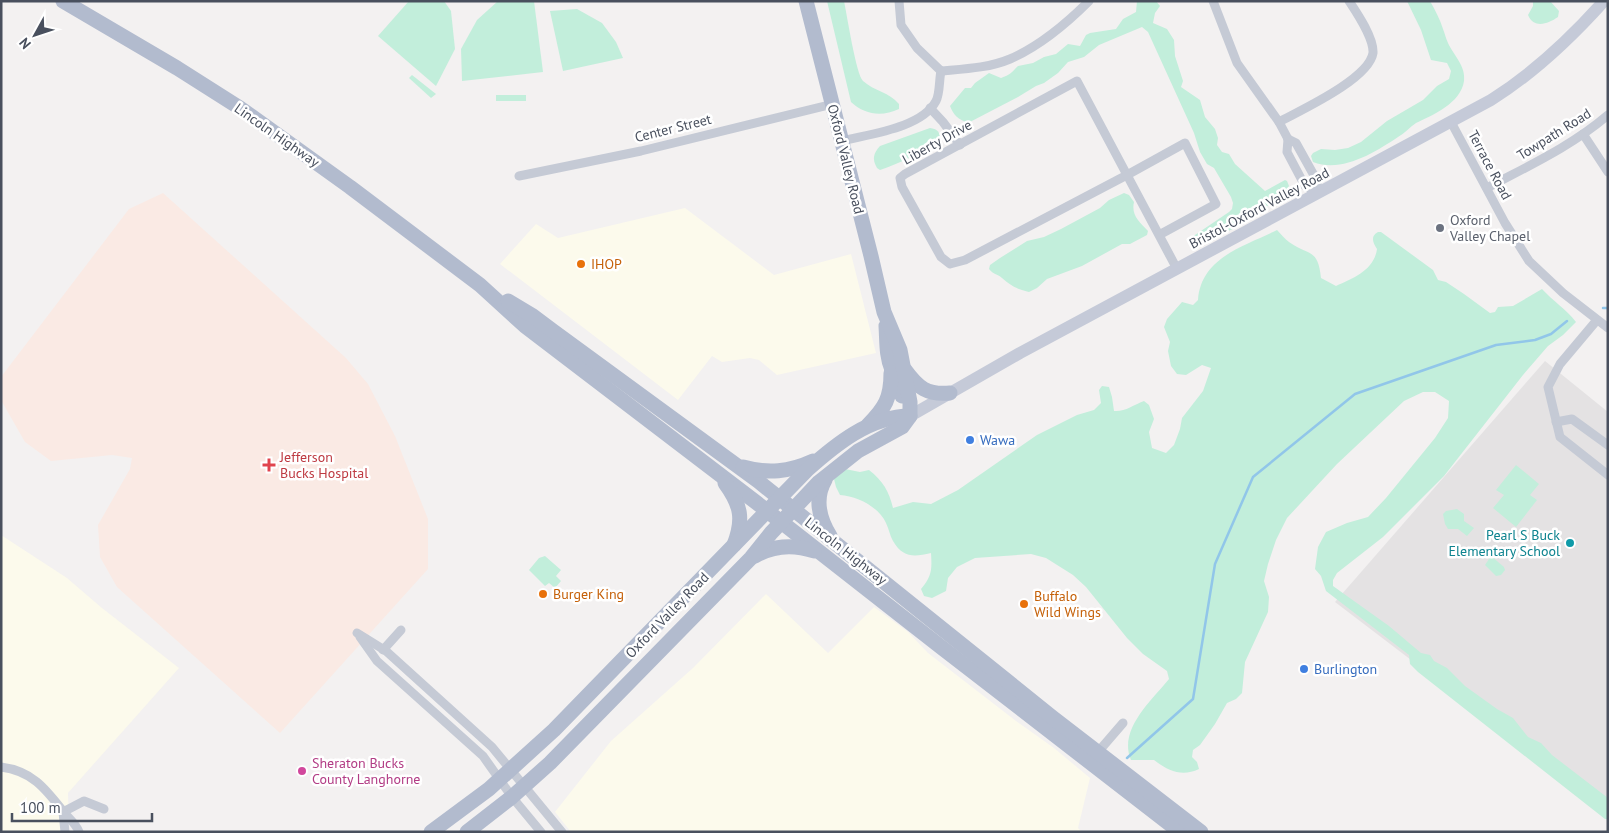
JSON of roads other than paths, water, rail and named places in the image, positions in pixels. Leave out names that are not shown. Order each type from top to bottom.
[{"type":"main road","name":"Lincoln Highway","points":[[63,1],[246,112],[350,187],[480,285],[525,326],[823,555],[1115,774],[1201,832]]},
{"type":"main road","name":"Oxford Valley Road","points":[[467,832],[512,797],[569,745],[751,558],[793,509],[832,470],[858,451],[902,427],[910,416],[910,402],[906,384],[898,369],[900,350],[885,317],[806,1]]},
{"type":"main road","name":"Bristol-Oxford Valley Road","points":[[910,416],[1020,353],[1451,122],[1511,87],[1536,69],[1570,38],[1604,1]]},
{"type":"main road","name":"Lincoln Highway","points":[[480,285],[533,316],[736,465],[834,541],[1098,752],[1115,774],[1180,832]]},
{"type":"main road","points":[[865,428],[887,402],[898,369],[923,389],[938,394],[950,393]]},
{"type":"main road","name":"Oxford Valley Road","points":[[431,832],[468,806],[505,776],[577,708],[821,458],[865,428],[896,416],[910,416]]},
{"type":"main road","points":[[736,465],[777,472],[801,467],[821,458]]},
{"type":"main road","points":[[714,470],[732,492],[740,510],[739,532],[733,547]]},
{"type":"main road","points":[[832,470],[821,487],[818,496],[821,518],[834,541]]},
{"type":"main road","points":[[751,558],[762,551],[784,546],[806,548],[823,555]]},
{"type":"main road","points":[[1115,774],[1163,832]]},
{"type":"street","points":[[899,1],[901,25],[916,48],[941,71],[972,68],[1009,59],[1042,42],[1089,1]]},
{"type":"street","points":[[1213,1],[1238,64],[1279,122],[1288,139],[1287,152],[1305,186],[1319,193]]},
{"type":"street","points":[[1279,122],[1355,79],[1370,61],[1373,52],[1370,37],[1349,1]]},
{"type":"street","points":[[842,141],[909,124],[923,116],[936,101],[941,71]]},
{"type":"street","name":"Liberty Drive","points":[[1127,175],[965,260],[950,264],[941,257],[902,187],[900,178],[1078,81],[1177,269]]},
{"type":"street","name":"Center Street","points":[[519,176],[641,151],[832,104]]},
{"type":"street","points":[[930,108],[960,145]]},
{"type":"street","name":"Towpath Road","points":[[1487,188],[1552,154],[1608,115]]},
{"type":"street","name":"Terrace Road","points":[[1451,122],[1529,261],[1563,293],[1608,328]]},
{"type":"street","points":[[1583,134],[1608,172]]},
{"type":"street","points":[[1127,175],[1185,143],[1216,204],[1159,235]]},
{"type":"street","points":[[1597,320],[1560,364],[1548,387],[1560,437],[1608,475]]},
{"type":"street","points":[[1556,422],[1572,419],[1608,445]]},
{"type":"street","points":[[383,650],[401,630]]},
{"type":"street","points":[[541,832],[512,797],[505,776],[492,747],[383,650],[358,633],[377,661],[505,776],[524,786],[562,832]]},
{"type":"street","points":[[1098,752],[1123,723]]},
{"type":"street","points":[[1,767],[14,770],[38,782],[48,791],[63,812],[75,823],[79,832]]},
{"type":"street","points":[[63,812],[84,802],[104,809]]},
{"type":"street","points":[[63,812],[65,832]]},
{"type":"waterway","points":[[1603,308],[1608,308]]},
{"type":"waterway","points":[[1127,758],[1193,699],[1215,564],[1253,477],[1355,394],[1496,345],[1535,340],[1551,334],[1567,321]]},
{"type":"place","name":"Oxford Valley Chapel","points":[[1440,228]]},
{"type":"place","name":"IHOP","points":[[581,264]]},
{"type":"place","name":"Wawa","points":[[970,440]]},
{"type":"place","name":"Jefferson Bucks Hospital","points":[[269,465]]},
{"type":"place","name":"Pearl S Buck Elementary School","points":[[1570,543]]},
{"type":"place","name":"Burger King","points":[[543,594]]},
{"type":"place","name":"Buffalo Wild Wings","points":[[1024,604]]},
{"type":"place","name":"Burlington","points":[[1304,669]]},
{"type":"place","name":"Sheraton Bucks County Langhorne","points":[[302,771]]}]
